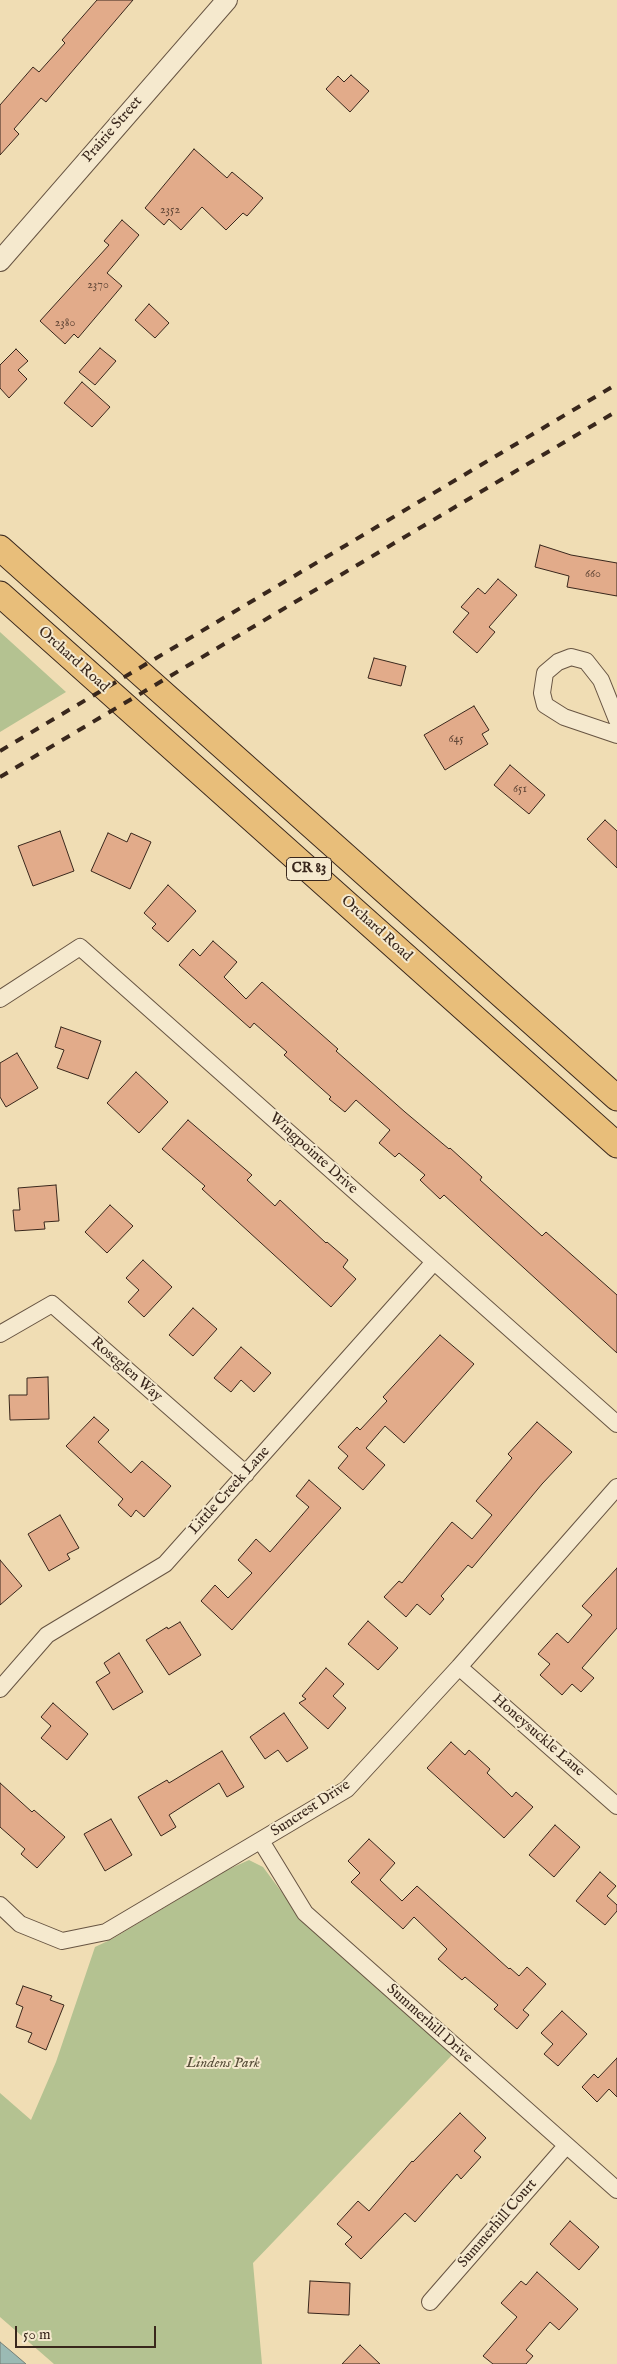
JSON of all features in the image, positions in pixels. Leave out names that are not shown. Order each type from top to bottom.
[{"type":"main road","name":"CR 83","points":[[0,548],[617,1098]]},
{"type":"main road","name":"Orchard Road","points":[[0,594],[617,1145]]},
{"type":"street","name":"Prairie Street","points":[[0,261],[227,0]]},
{"type":"street","points":[[617,720],[601,680],[586,661],[571,657],[558,662],[544,673],[542,693],[545,705],[564,717],[617,735]]},
{"type":"street","name":"Wingpointe Drive","points":[[0,999],[80,947],[617,1424]]},
{"type":"street","name":"Little Creek Lane","points":[[0,1688],[48,1635],[165,1564],[434,1262]]},
{"type":"street","name":"Roseglen Way","points":[[0,1334],[52,1304],[246,1474]]},
{"type":"street","name":"Suncrest Drive","points":[[0,1905],[20,1924],[62,1941],[106,1932],[347,1789],[459,1667],[617,1487]]},
{"type":"street","name":"Honeysuckle Lane","points":[[459,1667],[617,1806]]},
{"type":"street","name":"Summerhill Drive","points":[[261,1841],[305,1913],[617,2190]]},
{"type":"street","name":"Summerhill Court","points":[[430,2302],[566,2146]]},
{"type":"green space","points":[[0,632],[66,692],[0,732]]},
{"type":"green space","name":"Lindens Park","points":[[249,1860],[263,1867],[304,1922],[453,2054],[253,2263],[262,2364],[54,2364],[0,2317],[0,2093],[31,2120],[56,2062],[95,1947],[112,1939],[227,1870]]},
{"type":"water","points":[[0,2342],[12,2352],[26,2364],[0,2364]]},
{"type":"building","points":[[97,0],[133,0],[46,102],[41,98],[14,129],[19,134],[0,155],[0,105],[33,67],[39,72],[65,43],[62,40]]},
{"type":"building","points":[[351,75],[369,91],[350,112],[326,89],[338,76],[344,82]]},
{"type":"building","points":[[194,149],[227,178],[232,172],[263,198],[247,216],[243,213],[226,230],[202,207],[181,230],[169,219],[164,225],[145,208]]},
{"type":"building","points":[[122,220],[139,235],[107,273],[122,286],[78,338],[74,334],[65,344],[40,321],[109,245],[104,241]]},
{"type":"building","points":[[149,304],[169,323],[155,338],[135,320]]},
{"type":"building","points":[[100,348],[116,361],[95,385],[79,372]]},
{"type":"building","points":[[16,349],[28,361],[18,370],[27,379],[9,398],[0,388],[0,365]]},
{"type":"building","points":[[82,382],[110,407],[92,427],[64,403]]},
{"type":"building","points":[[540,545],[571,555],[617,563],[617,596],[567,587],[569,576],[535,567]]},
{"type":"building","points":[[498,579],[517,595],[489,627],[495,632],[477,653],[453,632],[469,613],[461,607],[478,588],[485,594]]},
{"type":"building","points":[[374,658],[406,666],[401,686],[368,678]]},
{"type":"building","points":[[474,706],[489,730],[482,734],[488,744],[445,770],[424,735]]},
{"type":"building","points":[[510,765],[545,795],[529,814],[494,785]]},
{"type":"building","points":[[605,820],[617,831],[617,868],[587,839]]},
{"type":"building","points":[[60,831],[74,871],[33,886],[18,846]]},
{"type":"building","points":[[108,833],[127,842],[131,833],[151,842],[130,889],[91,871]]},
{"type":"building","points":[[168,885],[196,911],[168,942],[152,928],[156,924],[144,913]]},
{"type":"building","points":[[213,941],[237,962],[224,977],[246,999],[262,982],[338,1049],[336,1051],[482,1177],[480,1180],[542,1236],[546,1232],[617,1295],[617,1353],[444,1195],[440,1199],[420,1180],[425,1175],[399,1153],[395,1157],[379,1143],[390,1130],[356,1100],[345,1112],[284,1055],[287,1052],[254,1023],[250,1028],[179,965],[193,949],[200,956]]},
{"type":"building","points":[[61,1027],[101,1041],[88,1079],[57,1068],[64,1050],[55,1047]]},
{"type":"building","points":[[17,1053],[38,1088],[6,1107],[0,1097],[0,1063]]},
{"type":"building","points":[[136,1072],[168,1102],[139,1133],[107,1103]]},
{"type":"building","points":[[188,1120],[252,1175],[247,1180],[275,1206],[280,1200],[326,1243],[348,1260],[343,1267],[356,1279],[331,1307],[202,1189],[205,1186],[162,1149]]},
{"type":"building","points":[[56,1185],[59,1221],[44,1222],[45,1229],[15,1231],[13,1210],[20,1210],[18,1188]]},
{"type":"building","points":[[110,1205],[133,1226],[107,1253],[85,1232]]},
{"type":"building","points":[[143,1260],[172,1287],[144,1317],[128,1302],[139,1290],[126,1278]]},
{"type":"building","points":[[193,1308],[217,1329],[193,1356],[169,1335]]},
{"type":"building","points":[[440,1335],[474,1364],[404,1443],[385,1426],[366,1448],[385,1465],[363,1490],[338,1468],[348,1456],[338,1447],[357,1427],[360,1430],[387,1401],[383,1397]]},
{"type":"building","points":[[241,1347],[271,1373],[254,1392],[241,1380],[231,1392],[214,1378]]},
{"type":"building","points":[[48,1377],[49,1419],[10,1420],[9,1395],[27,1395],[27,1378]]},
{"type":"building","points":[[94,1417],[109,1430],[98,1442],[131,1473],[142,1461],[171,1486],[144,1517],[136,1510],[131,1517],[118,1505],[123,1499],[66,1446]]},
{"type":"building","points":[[537,1422],[572,1452],[542,1484],[472,1568],[468,1565],[441,1596],[444,1599],[430,1615],[417,1604],[406,1617],[384,1597],[399,1581],[402,1583],[452,1522],[472,1539],[492,1515],[476,1501],[512,1458],[508,1454]]},
{"type":"building","points":[[309,1480],[341,1508],[232,1630],[201,1601],[215,1585],[228,1598],[252,1573],[238,1560],[256,1539],[270,1552],[309,1507],[296,1496]]},
{"type":"building","points":[[60,1515],[79,1548],[67,1554],[70,1559],[49,1571],[28,1534]]},
{"type":"building","points":[[0,1560],[22,1586],[0,1605]]},
{"type":"building","points":[[617,1568],[617,1628],[582,1668],[594,1678],[581,1692],[572,1684],[562,1695],[540,1675],[550,1664],[538,1654],[557,1633],[568,1643],[592,1615],[582,1606]]},
{"type":"building","points":[[368,1621],[398,1648],[378,1670],[348,1644]]},
{"type":"building","points":[[180,1622],[201,1655],[169,1675],[146,1640],[167,1627],[168,1629]]},
{"type":"building","points":[[119,1653],[143,1692],[113,1710],[96,1682],[110,1673],[104,1663]]},
{"type":"building","points":[[326,1668],[344,1684],[333,1696],[346,1708],[328,1729],[299,1703],[306,1699],[302,1696]]},
{"type":"building","points":[[53,1703],[88,1734],[67,1760],[41,1738],[51,1726],[41,1717]]},
{"type":"building","points":[[284,1713],[308,1748],[287,1762],[278,1750],[265,1759],[250,1737]]},
{"type":"building","points":[[451,1742],[465,1755],[469,1750],[490,1769],[487,1773],[512,1797],[516,1792],[533,1807],[504,1838],[427,1768]]},
{"type":"building","points":[[222,1751],[244,1787],[227,1797],[219,1783],[169,1815],[176,1827],[161,1836],[138,1797],[167,1780],[169,1783]]},
{"type":"building","points":[[0,1783],[32,1812],[34,1810],[65,1837],[37,1868],[21,1854],[25,1849],[0,1827]]},
{"type":"building","points":[[111,1819],[132,1855],[105,1871],[84,1834]]},
{"type":"building","points":[[555,1825],[580,1847],[554,1877],[529,1855]]},
{"type":"building","points":[[369,1839],[395,1863],[380,1880],[402,1901],[417,1886],[509,1969],[519,1976],[527,1967],[546,1984],[523,2010],[529,2015],[517,2029],[494,2009],[498,2005],[465,1977],[462,1980],[438,1959],[447,1949],[414,1917],[403,1929],[351,1882],[360,1873],[348,1861]]},
{"type":"building","points":[[600,1872],[616,1886],[607,1896],[617,1905],[617,1911],[605,1925],[576,1901]]},
{"type":"building","points":[[23,1986],[52,1996],[50,2000],[64,2005],[46,2050],[28,2042],[32,2033],[16,2027],[23,2007],[16,2004]]},
{"type":"building","points":[[562,2011],[587,2034],[558,2066],[544,2054],[553,2044],[541,2033]]},
{"type":"building","points":[[617,2058],[617,2097],[609,2089],[597,2102],[582,2087],[594,2074],[598,2078]]},
{"type":"building","points":[[460,2113],[486,2138],[474,2151],[481,2157],[461,2179],[457,2174],[415,2222],[405,2213],[361,2259],[345,2244],[352,2237],[337,2224],[358,2201],[369,2211],[412,2161]]},
{"type":"building","points":[[570,2221],[599,2247],[579,2270],[550,2244]]},
{"type":"building","points":[[537,2272],[578,2309],[559,2330],[550,2322],[526,2350],[533,2356],[526,2364],[493,2364],[483,2356],[517,2317],[501,2303],[521,2281],[526,2285]]},
{"type":"building","points":[[310,2281],[350,2283],[349,2315],[308,2313]]},
{"type":"building","points":[[360,2345],[380,2364],[342,2364]]},
{"type":"railway","points":[[0,751],[617,384]]},
{"type":"railway","points":[[0,777],[617,411]]}]
